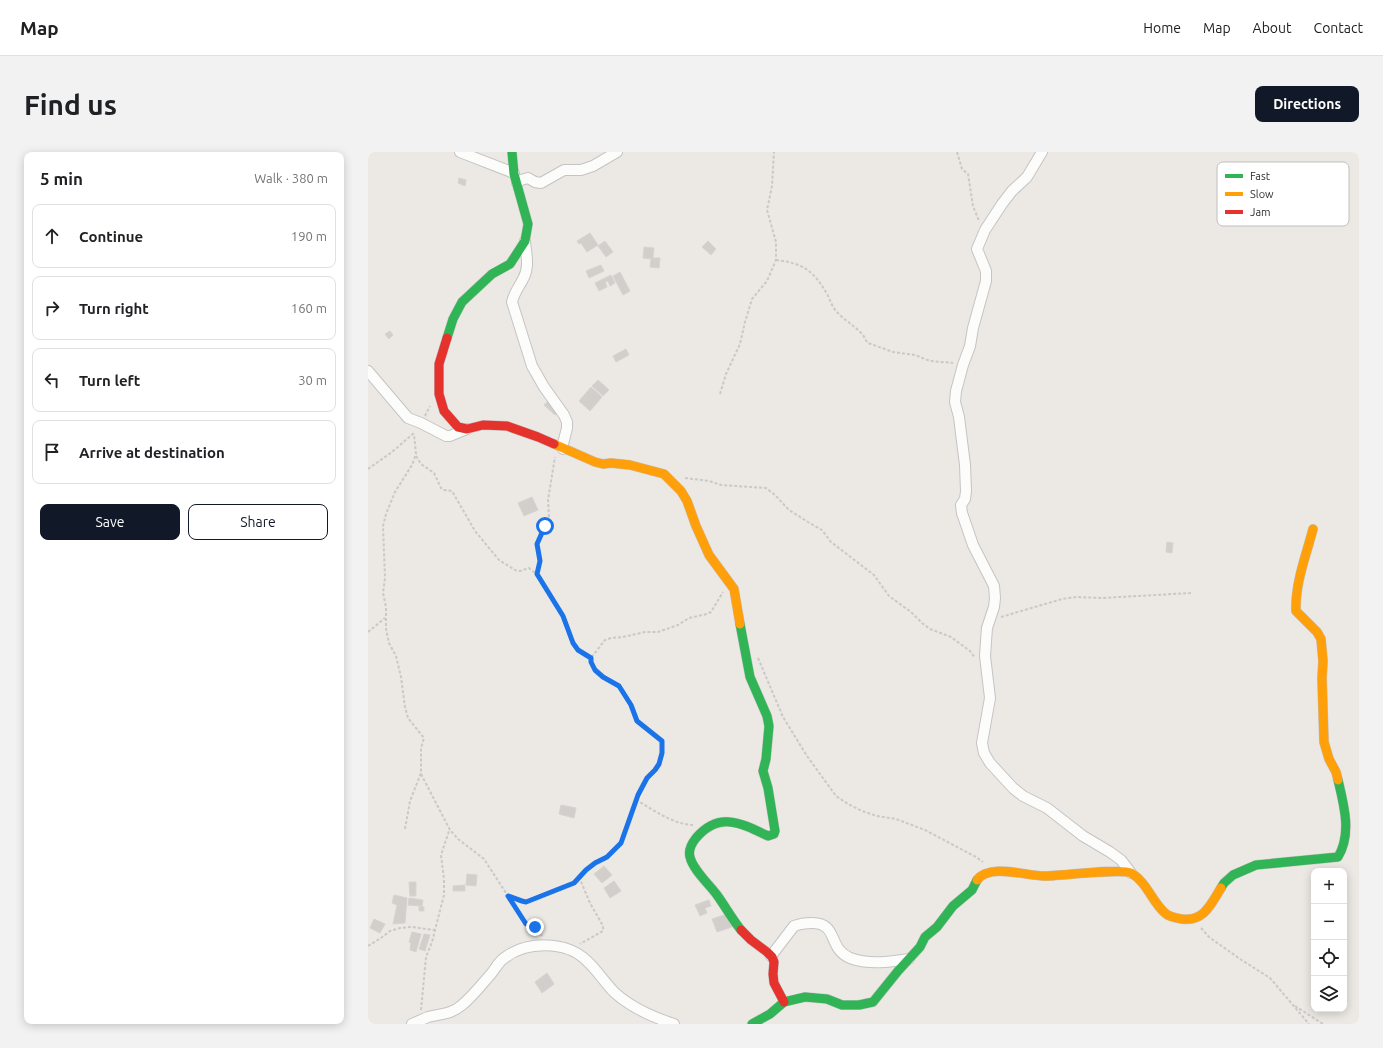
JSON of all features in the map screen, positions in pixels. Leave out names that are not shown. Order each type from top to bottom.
[{"type":"street","points":[[460,152],[514,173]]},
{"type":"street","points":[[467,429],[458,427],[444,411],[438,394],[439,364],[453,319],[462,302],[472,291],[492,274],[510,264],[525,241],[528,233],[528,224],[514,173],[512,152]]},
{"type":"street","points":[[1042,152],[1027,177],[1012,191],[1002,204],[985,230],[977,249],[986,271],[986,281],[973,328],[970,346],[965,358],[956,391],[955,402],[959,417],[965,465],[966,491],[965,499],[961,505],[962,513],[968,532],[994,586],[994,607],[987,628],[986,641],[986,670],[990,698],[982,743],[984,753],[990,764],[1013,788],[1023,796],[1047,808],[1083,836],[1121,860],[1131,873],[1143,884],[1164,913],[1172,917],[1182,920],[1196,918],[1211,904],[1224,883],[1233,875],[1256,865],[1304,859],[1338,857],[1341,852],[1346,813],[1336,772],[1329,759],[1324,742],[1322,678],[1323,661],[1321,639],[1317,632],[1296,611],[1299,586],[1314,529]]},
{"type":"street","points":[[517,183],[528,178],[535,182],[541,183],[564,170],[581,170],[593,166],[614,153]]},
{"type":"street","points":[[525,241],[527,257],[526,272],[515,292],[512,302],[532,366],[567,422],[563,444],[560,448]]},
{"type":"street","points":[[368,371],[408,418],[448,436],[475,426],[507,426],[603,464],[611,463],[630,465],[664,474],[681,491],[687,501],[696,526],[709,554],[734,589],[742,642],[749,672],[769,726],[766,759],[763,770],[768,788],[775,831],[774,834],[768,836],[736,822],[718,821],[711,824],[702,832],[690,848],[689,854],[691,862],[718,895],[739,927],[749,938],[771,956],[775,964],[773,977],[784,1002]]},
{"type":"street","points":[[752,1024],[770,1014],[784,1002],[805,997],[826,999],[842,1005],[859,1005],[873,1002],[920,946],[925,937],[937,927],[953,906],[972,890],[978,878],[985,873],[1010,871],[1040,876],[1057,876],[1119,871],[1131,873]]},
{"type":"street","points":[[771,956],[794,926],[817,923],[828,928],[839,951],[850,958],[882,963],[909,959]]},
{"type":"street","points":[[416,1022],[428,1017],[450,1013],[462,1005],[478,989],[502,960],[522,949],[547,946],[560,947],[582,956],[615,993],[643,1013],[674,1024]]},
{"type":"path","points":[[720,394],[726,374],[740,344],[752,299],[767,281],[776,260],[776,242],[767,210],[772,186],[774,152]]},
{"type":"path","points":[[957,152],[962,169],[968,174],[977,219],[985,230]]},
{"type":"path","points":[[776,260],[802,266],[813,275],[828,295],[833,307],[865,337],[868,343],[893,352],[915,355],[930,360],[954,363],[965,358]]},
{"type":"path","points":[[368,469],[414,434],[438,394]]},
{"type":"path","points":[[414,434],[416,455],[421,464],[434,473],[441,488],[452,491],[475,531],[499,560],[515,570],[520,571],[529,568],[537,574],[563,616],[573,643],[578,650],[591,658]]},
{"type":"path","points":[[537,574],[540,561],[537,544],[549,517],[548,500],[560,448]]},
{"type":"path","points":[[405,829],[410,801],[421,773],[421,748],[424,738],[408,718],[402,696],[401,677],[396,656],[389,643],[386,629],[386,607],[383,593],[385,578],[383,526],[395,492],[412,465],[416,455]]},
{"type":"path","points":[[664,474],[721,485],[766,488],[789,510],[822,530],[831,542],[874,575],[889,596],[912,612],[930,629],[951,637],[986,670]]},
{"type":"path","points":[[508,896],[516,898],[522,902],[533,900],[574,883],[595,863],[607,857],[621,843],[636,800],[647,778],[659,764],[662,753],[662,741],[637,721],[631,705],[619,686],[603,677],[595,670],[591,662],[591,658],[605,640],[645,632],[658,632],[678,625],[689,618],[711,612],[716,602],[730,583]]},
{"type":"path","points":[[990,619],[1062,599],[1076,597],[1102,598],[1191,593]]},
{"type":"path","points":[[368,632],[385,618]]},
{"type":"path","points":[[757,655],[783,717],[807,756],[836,796],[862,811],[877,816],[896,819],[925,830],[976,857],[996,872]]},
{"type":"path","points":[[421,773],[450,830],[458,839],[484,859],[526,924],[538,929],[547,946]]},
{"type":"path","points":[[636,800],[672,820],[694,825]]},
{"type":"path","points":[[416,1022],[423,1002],[426,957],[444,895],[441,855],[445,839],[450,830]]},
{"type":"path","points":[[570,950],[604,931],[579,877]]},
{"type":"path","points":[[1196,918],[1201,928],[1209,937],[1270,978],[1309,1024]]},
{"type":"path","points":[[368,946],[390,931],[400,928],[412,927],[434,930]]},
{"type":"path","points":[[1292,1004],[1323,1024]]},
{"type":"building","points":[[459,178],[466,180],[465,186],[458,183]]},
{"type":"building","points":[[590,233],[598,245],[587,252],[581,243],[579,244],[577,241]]},
{"type":"building","points":[[605,241],[613,252],[606,257],[598,246]]},
{"type":"building","points":[[708,241],[716,249],[711,255],[702,247]]},
{"type":"building","points":[[644,247],[654,248],[653,258],[660,258],[659,268],[650,267],[651,259],[643,258]]},
{"type":"building","points":[[601,265],[604,271],[589,278],[586,271]]},
{"type":"building","points":[[620,272],[630,291],[623,295],[613,276]]},
{"type":"building","points":[[611,275],[615,283],[610,286],[608,281],[605,282],[607,287],[599,291],[595,283]]},
{"type":"building","points":[[390,331],[393,335],[389,339],[385,334]]},
{"type":"building","points":[[626,349],[629,355],[616,362],[613,356]]},
{"type":"building","points":[[598,380],[609,390],[603,396],[592,386]]},
{"type":"building","points":[[591,387],[602,397],[590,411],[579,401]]},
{"type":"building","points":[[549,400],[560,410],[555,415],[544,405]]},
{"type":"building","points":[[532,497],[538,510],[524,516],[518,503]]},
{"type":"building","points":[[1167,542],[1173,543],[1172,553],[1166,552]]},
{"type":"building","points":[[561,805],[576,808],[574,818],[559,814]]},
{"type":"building","points":[[604,866],[612,875],[602,883],[594,874]]},
{"type":"building","points":[[467,874],[477,875],[476,886],[466,885]]},
{"type":"building","points":[[614,881],[621,891],[610,898],[604,888]]},
{"type":"building","points":[[409,882],[416,882],[416,896],[410,896]]},
{"type":"building","points":[[465,885],[465,891],[453,891],[453,886]]},
{"type":"building","points":[[394,895],[407,898],[405,923],[393,924],[397,905],[392,903]]},
{"type":"building","points":[[409,898],[423,900],[422,906],[408,905]]},
{"type":"building","points":[[709,900],[711,906],[705,908],[707,913],[700,916],[695,905]]},
{"type":"building","points":[[419,906],[424,907],[424,911],[419,911]]},
{"type":"building","points":[[727,914],[732,927],[717,932],[712,919]]},
{"type":"building","points":[[374,919],[385,924],[380,933],[370,928]]},
{"type":"building","points":[[412,932],[421,934],[416,952],[410,950],[411,943],[409,942]]},
{"type":"building","points":[[424,934],[430,935],[425,951],[419,949]]},
{"type":"building","points":[[547,973],[554,984],[542,993],[535,982]]},
{"type":"traffic: fast","points":[[447,338],[453,319],[462,302],[492,274],[510,264],[525,241],[528,224],[514,174],[512,152]]},
{"type":"traffic: fast","points":[[740,624],[750,677],[767,716],[769,726],[766,759],[763,771],[768,788],[775,831],[774,834],[768,836],[749,827],[730,822],[713,824],[696,838],[691,847],[690,854],[694,867],[717,895],[741,930]]},
{"type":"traffic: fast","points":[[1221,888],[1233,875],[1256,865],[1338,857],[1345,839],[1346,829],[1346,819],[1338,780]]},
{"type":"traffic: fast","points":[[752,1024],[770,1014],[784,1002],[805,997],[827,999],[842,1005],[859,1005],[873,1002],[920,947],[925,937],[937,927],[953,906],[972,890],[977,880]]},
{"type":"traffic: slow","points":[[554,444],[595,462],[603,464],[611,463],[630,465],[664,474],[681,491],[687,501],[709,555],[734,589],[740,624]]},
{"type":"traffic: slow","points":[[1313,529],[1299,580],[1296,611],[1317,632],[1321,639],[1323,661],[1322,678],[1324,742],[1338,780]]},
{"type":"traffic: slow","points":[[977,880],[990,872],[999,871],[1044,876],[1115,871],[1131,873],[1137,877],[1160,908],[1167,914],[1182,919],[1196,918],[1201,915],[1210,906],[1221,888]]},
{"type":"traffic: jam","points":[[447,338],[439,364],[439,394],[444,411],[458,427],[467,429],[483,425],[507,426],[554,444]]},
{"type":"traffic: jam","points":[[741,930],[772,957],[774,962],[774,983],[784,1002]]},
{"type":"route","points":[[535,927],[526,924],[508,896],[516,898],[522,902],[533,900],[574,883],[586,870],[595,863],[607,857],[621,843],[638,795],[647,778],[659,764],[662,753],[662,741],[637,721],[628,698],[619,686],[603,677],[595,670],[591,662],[591,658],[578,650],[573,643],[563,616],[537,574],[540,561],[537,544],[545,526]]}]
